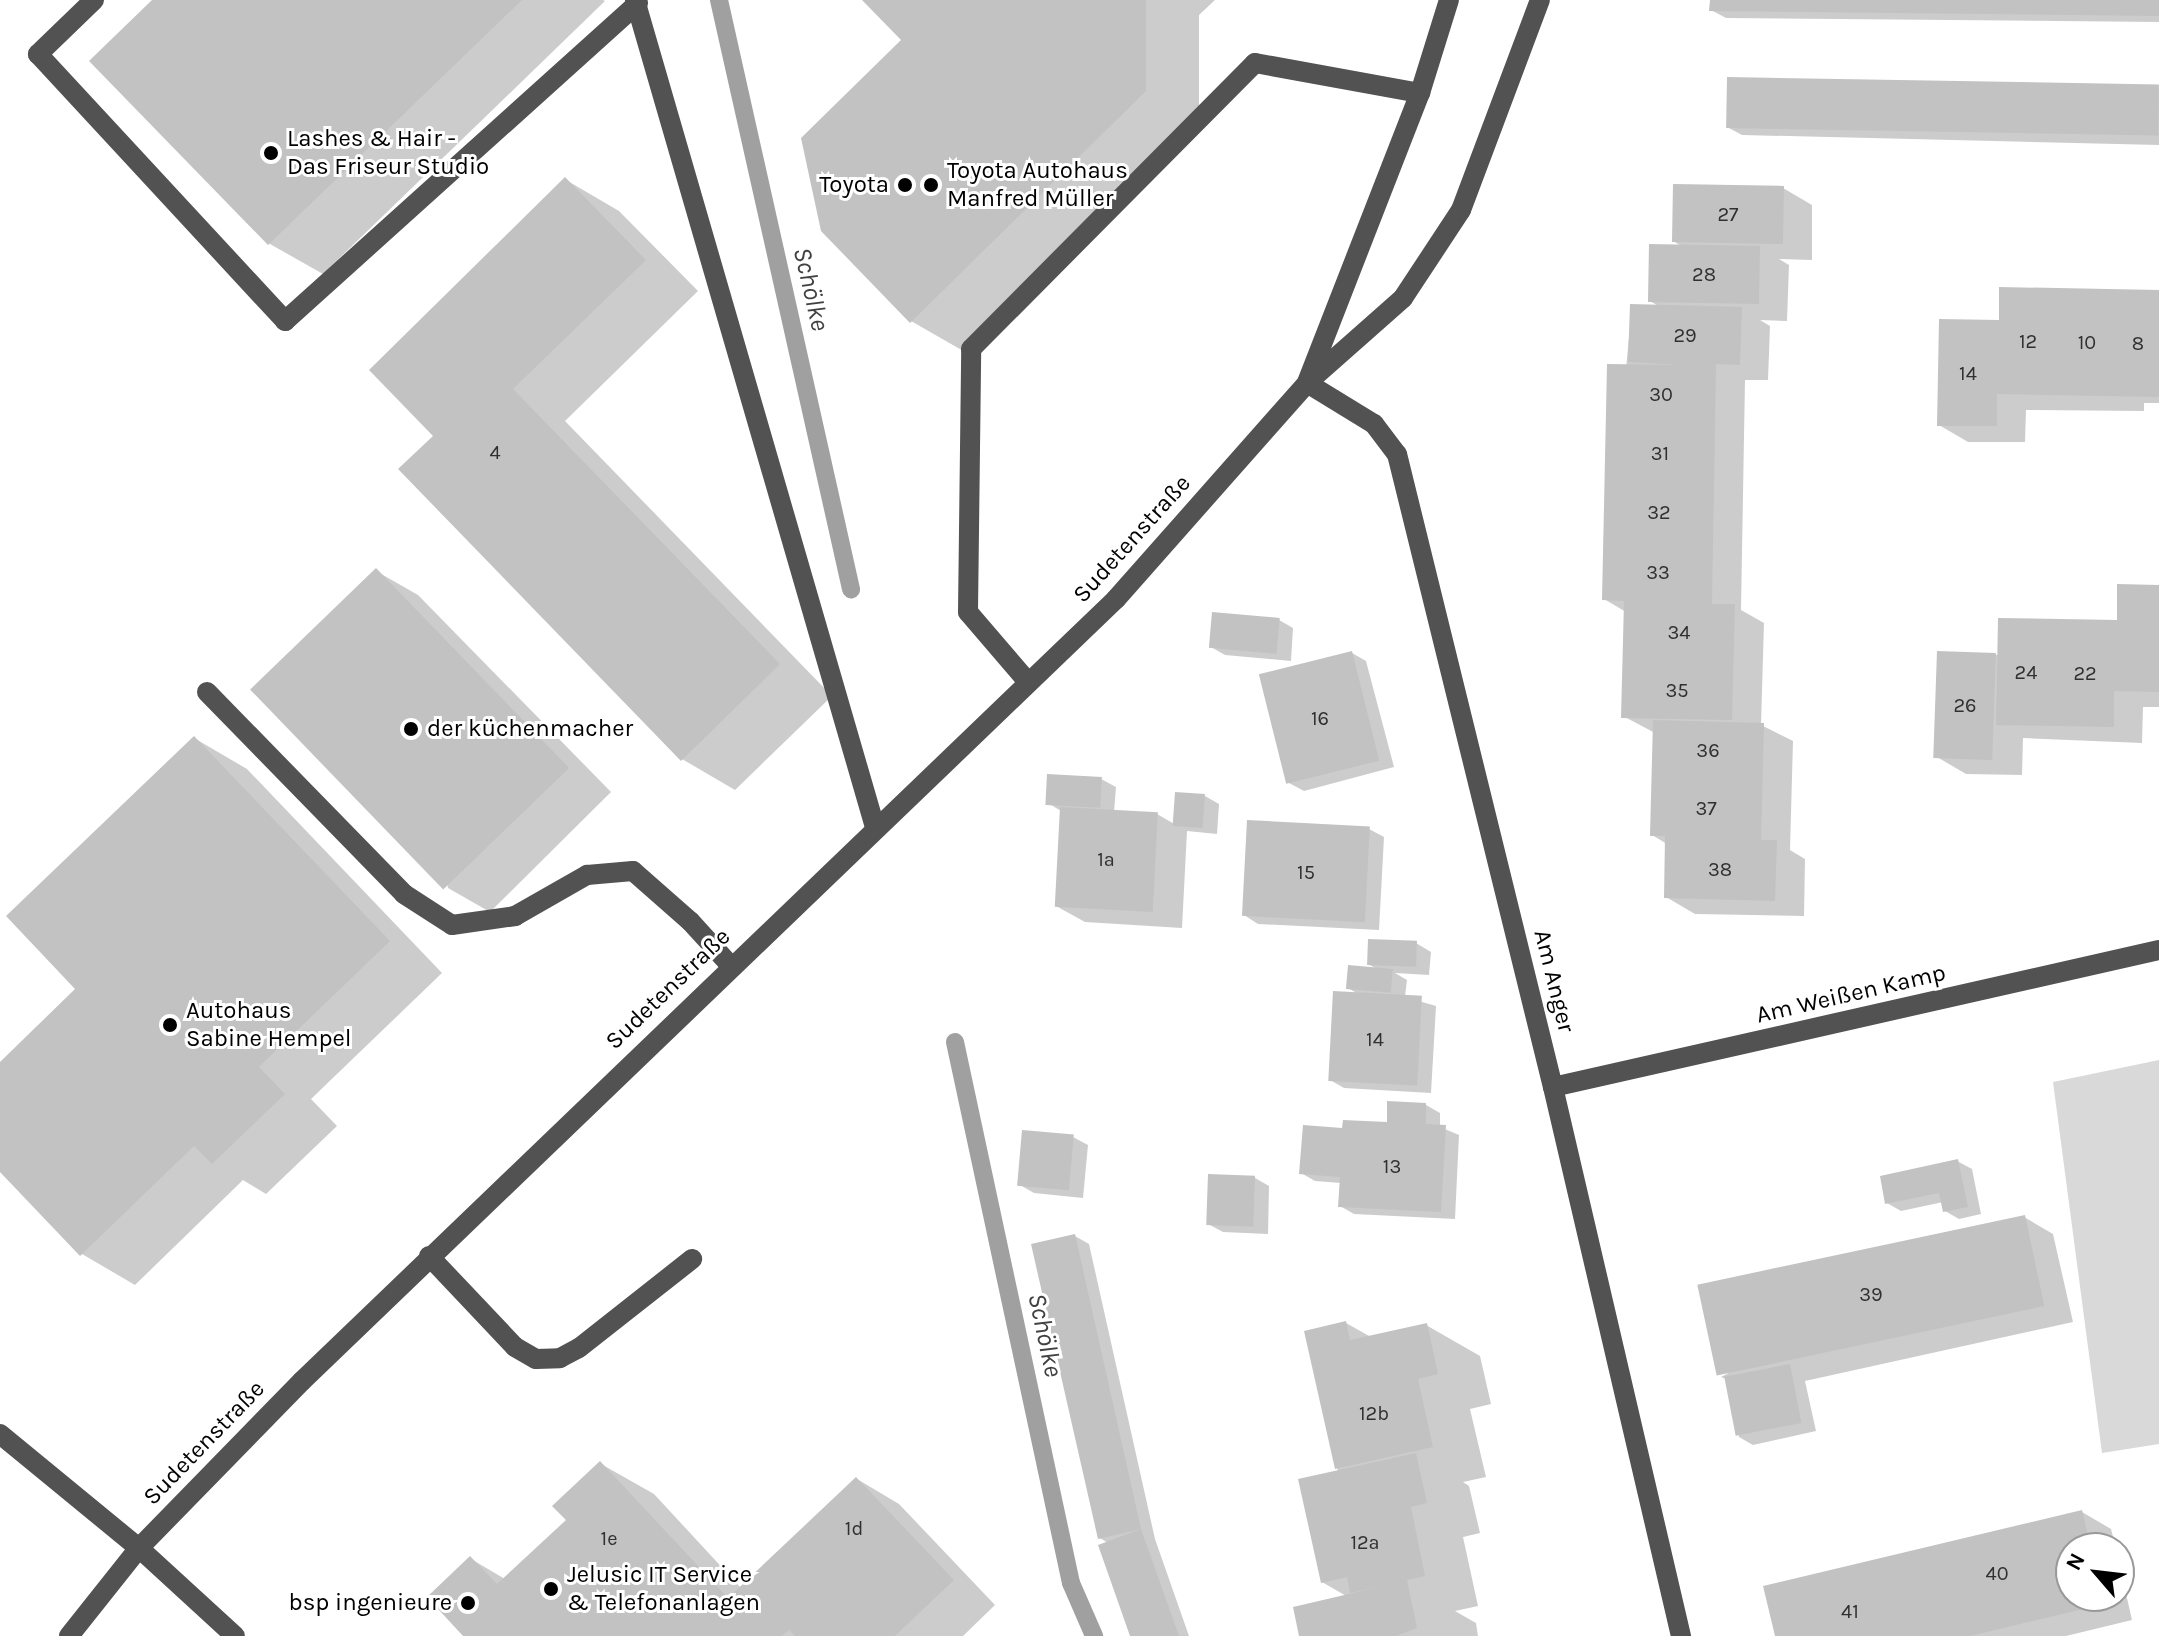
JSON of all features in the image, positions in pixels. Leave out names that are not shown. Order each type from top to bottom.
[{"type":"street","points":[[94,0],[38,54],[285,321],[637,2],[875,827]]},
{"type":"street","name":"Sudetenstraße","points":[[1307,383],[1420,93],[1449,0]]},
{"type":"street","name":"Sudetenstraße","points":[[69,1636],[139,1548],[429,1256],[1116,599],[1307,383],[1403,298],[1461,210],[1540,0]]},
{"type":"street","points":[[1028,682],[968,612],[971,349],[1255,63],[1420,93]]},
{"type":"street","name":"Am Anger","points":[[1307,383],[1374,424],[1397,454],[1553,1087],[1681,1636]]},
{"type":"street","points":[[207,692],[404,894],[452,925],[515,916],[587,875],[633,871],[730,965]]},
{"type":"street","name":"Am Weißen Kamp","points":[[1553,1087],[2159,950]]},
{"type":"street","points":[[429,1256],[515,1347],[536,1359],[560,1358],[579,1348],[692,1259]]},
{"type":"street","points":[[0,1434],[139,1548],[235,1636]]},
{"type":"shaded area","points":[[2159,1060],[2159,1444],[2102,1453],[2053,1082]]},
{"type":"building","name":"Lashes & Hair - Das Friseur Studio","points":[[152,0],[522,0],[268,245],[89,61]]},
{"type":"building","name":"Toyota Autohaus Manfred Müller","points":[[862,0],[1146,0],[1146,91],[910,323],[821,231],[801,138],[901,40]]},
{"type":"building","points":[[1710,0],[2159,0],[2159,16],[1709,11]]},
{"type":"building","points":[[1727,77],[2159,85],[2158,136],[1726,128]]},
{"type":"building","points":[[565,177],[646,260],[513,389],[780,664],[681,761],[398,469],[433,436],[369,370]]},
{"type":"building","points":[[1673,184],[1784,186],[1783,244],[1672,242]]},
{"type":"building","points":[[1649,244],[1760,246],[1759,304],[1648,302]]},
{"type":"building","points":[[1999,287],[2159,290],[2159,397],[1997,394],[1997,426],[1937,426],[1939,319],[1999,320]]},
{"type":"building","points":[[1630,304],[1742,307],[1740,365],[1716,364],[1712,604],[1735,604],[1732,720],[1621,718],[1624,601],[1602,600],[1607,364],[1679,365],[1628,362]]},
{"type":"building","name":"der küchenmacher","points":[[376,568],[569,768],[443,890],[250,690]]},
{"type":"building","points":[[2117,584],[2159,585],[2159,692],[2114,691],[2114,727],[1996,725],[1998,618],[2117,620]]},
{"type":"building","points":[[1212,612],[1280,618],[1277,654],[1209,648]]},
{"type":"building","points":[[1352,651],[1379,761],[1286,784],[1259,674]]},
{"type":"building","points":[[1937,651],[1996,653],[1992,760],[1933,758]]},
{"type":"building","points":[[1653,720],[1764,723],[1761,840],[1777,840],[1775,901],[1664,898],[1665,836],[1650,836]]},
{"type":"building","name":"Autohaus Sabine Hempel","points":[[194,736],[390,941],[259,1067],[285,1094],[212,1164],[194,1146],[80,1256],[0,1172],[0,1062],[75,989],[6,916]]},
{"type":"building","points":[[1047,774],[1102,777],[1100,808],[1045,805]]},
{"type":"building","points":[[1175,792],[1205,794],[1203,828],[1173,826]]},
{"type":"building","points":[[1060,807],[1158,812],[1153,912],[1055,907]]},
{"type":"building","points":[[1247,820],[1370,826],[1365,922],[1242,916]]},
{"type":"building","points":[[1368,939],[1417,941],[1416,967],[1367,965]]},
{"type":"building","points":[[1348,965],[1393,969],[1391,993],[1346,989]]},
{"type":"building","points":[[1333,991],[1422,996],[1417,1086],[1328,1081]]},
{"type":"building","points":[[1387,1101],[1426,1103],[1426,1124],[1446,1125],[1441,1212],[1338,1207],[1340,1177],[1299,1174],[1303,1125],[1342,1128],[1343,1120],[1387,1122]]},
{"type":"building","points":[[1022,1130],[1074,1135],[1069,1190],[1017,1186]]},
{"type":"building","points":[[1958,1159],[1968,1207],[1943,1212],[1939,1193],[1885,1204],[1880,1176]]},
{"type":"building","points":[[1208,1174],[1255,1176],[1253,1227],[1206,1225]]},
{"type":"building","points":[[2025,1215],[2044,1306],[1717,1376],[1697,1285]]},
{"type":"building","points":[[1075,1234],[1141,1529],[1098,1539],[1031,1244]]},
{"type":"building","points":[[1346,1321],[1350,1340],[1427,1323],[1438,1374],[1418,1379],[1433,1447],[1335,1469],[1304,1331]]},
{"type":"building","points":[[1790,1364],[1801,1423],[1736,1436],[1724,1377]]},
{"type":"building","points":[[1416,1453],[1427,1503],[1411,1507],[1425,1576],[1407,1580],[1417,1628],[1396,1636],[1299,1636],[1293,1607],[1383,1586],[1350,1593],[1347,1577],[1321,1583],[1298,1479]]},
{"type":"building","points":[[600,1461],[728,1598],[856,1477],[954,1580],[895,1636],[795,1636],[789,1630],[782,1636],[463,1636],[427,1597],[470,1556],[497,1584],[566,1520],[552,1506]]},
{"type":"building","points":[[2082,1510],[2087,1532],[2055,1532],[2055,1612],[2070,1612],[1970,1636],[1775,1636],[1763,1586]]},
{"type":"building","points":[[1141,1529],[1179,1636],[1130,1636],[1098,1545]]},
{"type":"waterway","name":"Schölke","points":[[719,0],[851,589]]},
{"type":"waterway","name":"Schölke","points":[[955,1042],[1071,1583],[1094,1636]]},
{"type":"place","name":"Lashes & Hair - Das Friseur Studio","points":[[271,153]]},
{"type":"place","name":"Toyota","points":[[905,185]]},
{"type":"place","name":"Toyota Autohaus Manfred Müller","points":[[931,185]]},
{"type":"place","name":"der küchenmacher","points":[[411,729]]},
{"type":"place","name":"Autohaus Sabine Hempel","points":[[170,1025]]},
{"type":"place","name":"Jelusic IT Service & Telefonanlagen","points":[[551,1589]]},
{"type":"place","name":"bsp ingenieure","points":[[468,1603]]}]
